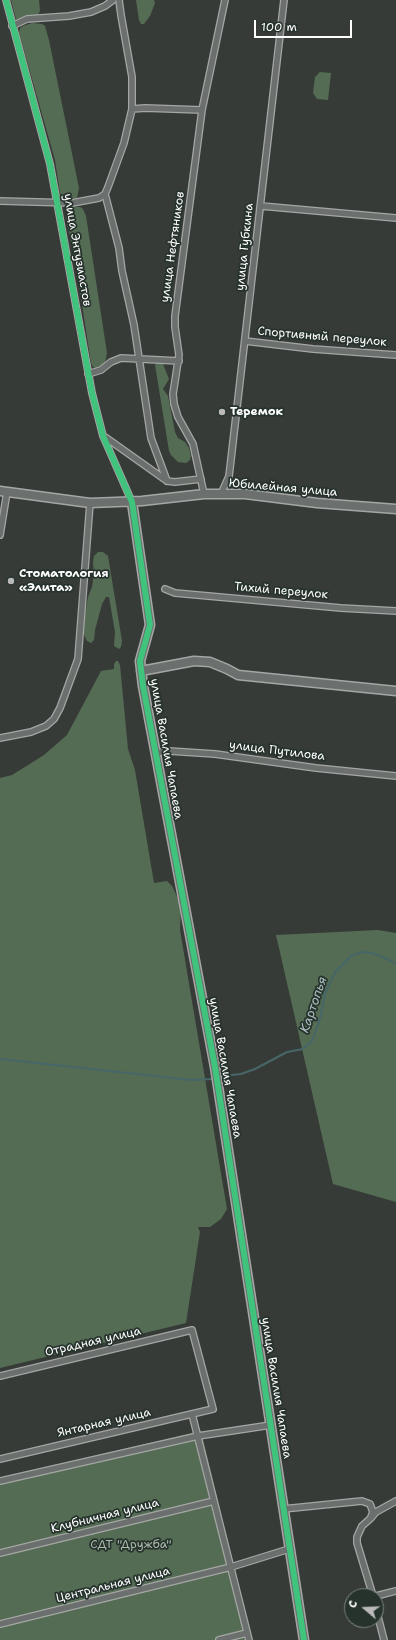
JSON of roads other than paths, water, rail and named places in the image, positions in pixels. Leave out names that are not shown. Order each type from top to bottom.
[{"type":"street","name":"улица Энтузиастов","points":[[6,0],[47,149],[88,374],[103,436],[132,502]]},
{"type":"street","points":[[12,26],[27,19],[69,16],[91,12],[105,6],[113,0]]},
{"type":"street","points":[[119,0],[120,15],[132,77],[132,109],[124,143],[105,194],[119,248],[122,271],[134,325],[151,438],[167,480]]},
{"type":"street","name":"улица Нефтяников","points":[[204,494],[193,444],[178,417],[174,404],[179,361],[175,316],[202,110],[225,0]]},
{"type":"street","name":"улица Губкина","points":[[221,494],[229,476],[284,0]]},
{"type":"street","points":[[132,109],[202,110]]},
{"type":"street","points":[[0,201],[58,203],[81,202],[94,200],[105,194]]},
{"type":"street","points":[[260,206],[396,218]]},
{"type":"street","name":"Спортивный переулок","points":[[245,341],[313,349],[396,355]]},
{"type":"street","points":[[88,374],[101,370],[116,359],[121,358],[179,361]]},
{"type":"street","points":[[103,436],[167,480],[175,482],[200,479]]},
{"type":"street","points":[[0,535],[4,491]]},
{"type":"street","name":"Юбилейная улица","points":[[4,491],[90,503],[132,502],[204,494],[246,494],[317,503],[396,509]]},
{"type":"street","name":"улица Василия Чапаева","points":[[132,502],[150,625],[140,661],[141,671],[155,753],[215,1066],[304,1640]]},
{"type":"street","points":[[3,738],[31,732],[46,726],[54,719],[60,708],[78,659],[90,503]]},
{"type":"street","name":"Тихий переулок","points":[[164,589],[175,593],[342,608],[396,611]]},
{"type":"street","points":[[141,671],[194,661],[210,662],[238,675],[396,691]]},
{"type":"street","name":"улица Путилова","points":[[155,753],[169,751],[215,754],[316,768],[396,776]]},
{"type":"street","name":"Отрадная улица","points":[[0,1376],[192,1330],[213,1409]]},
{"type":"street","name":"Янтарная улица","points":[[0,1459],[213,1409]]},
{"type":"street","points":[[192,1414],[248,1640]]},
{"type":"street","points":[[0,1481],[198,1436],[270,1425]]},
{"type":"street","name":"Клубничная улица","points":[[0,1553],[214,1501]]},
{"type":"street","points":[[283,1509],[362,1501],[370,1504],[373,1512],[371,1518]]},
{"type":"street","points":[[371,1588],[357,1543],[357,1537],[360,1530],[371,1518],[381,1509],[396,1501]]},
{"type":"street","name":"Центральная улица","points":[[0,1624],[231,1567],[289,1549]]},
{"type":"street","points":[[384,1594],[396,1591]]},
{"type":"street","points":[[381,1628],[384,1640]]},
{"type":"street","points":[[219,1640],[247,1633]]},
{"type":"waterway","name":"Картопья","points":[[223,1076],[241,1074],[255,1069],[287,1052],[303,1049],[312,1041],[320,1019],[325,993],[335,972],[351,956],[362,952],[372,953],[396,964]]},
{"type":"waterway","name":"Картопья","points":[[0,1059],[191,1080],[213,1079]]},
{"type":"place","name":"Теремок","points":[[222,412]]},
{"type":"place","name":"Стоматология «Элита»","points":[[11,581]]},
{"type":"park label","name":"СДТ \"Дружба\"","points":[[131,1545]]}]
